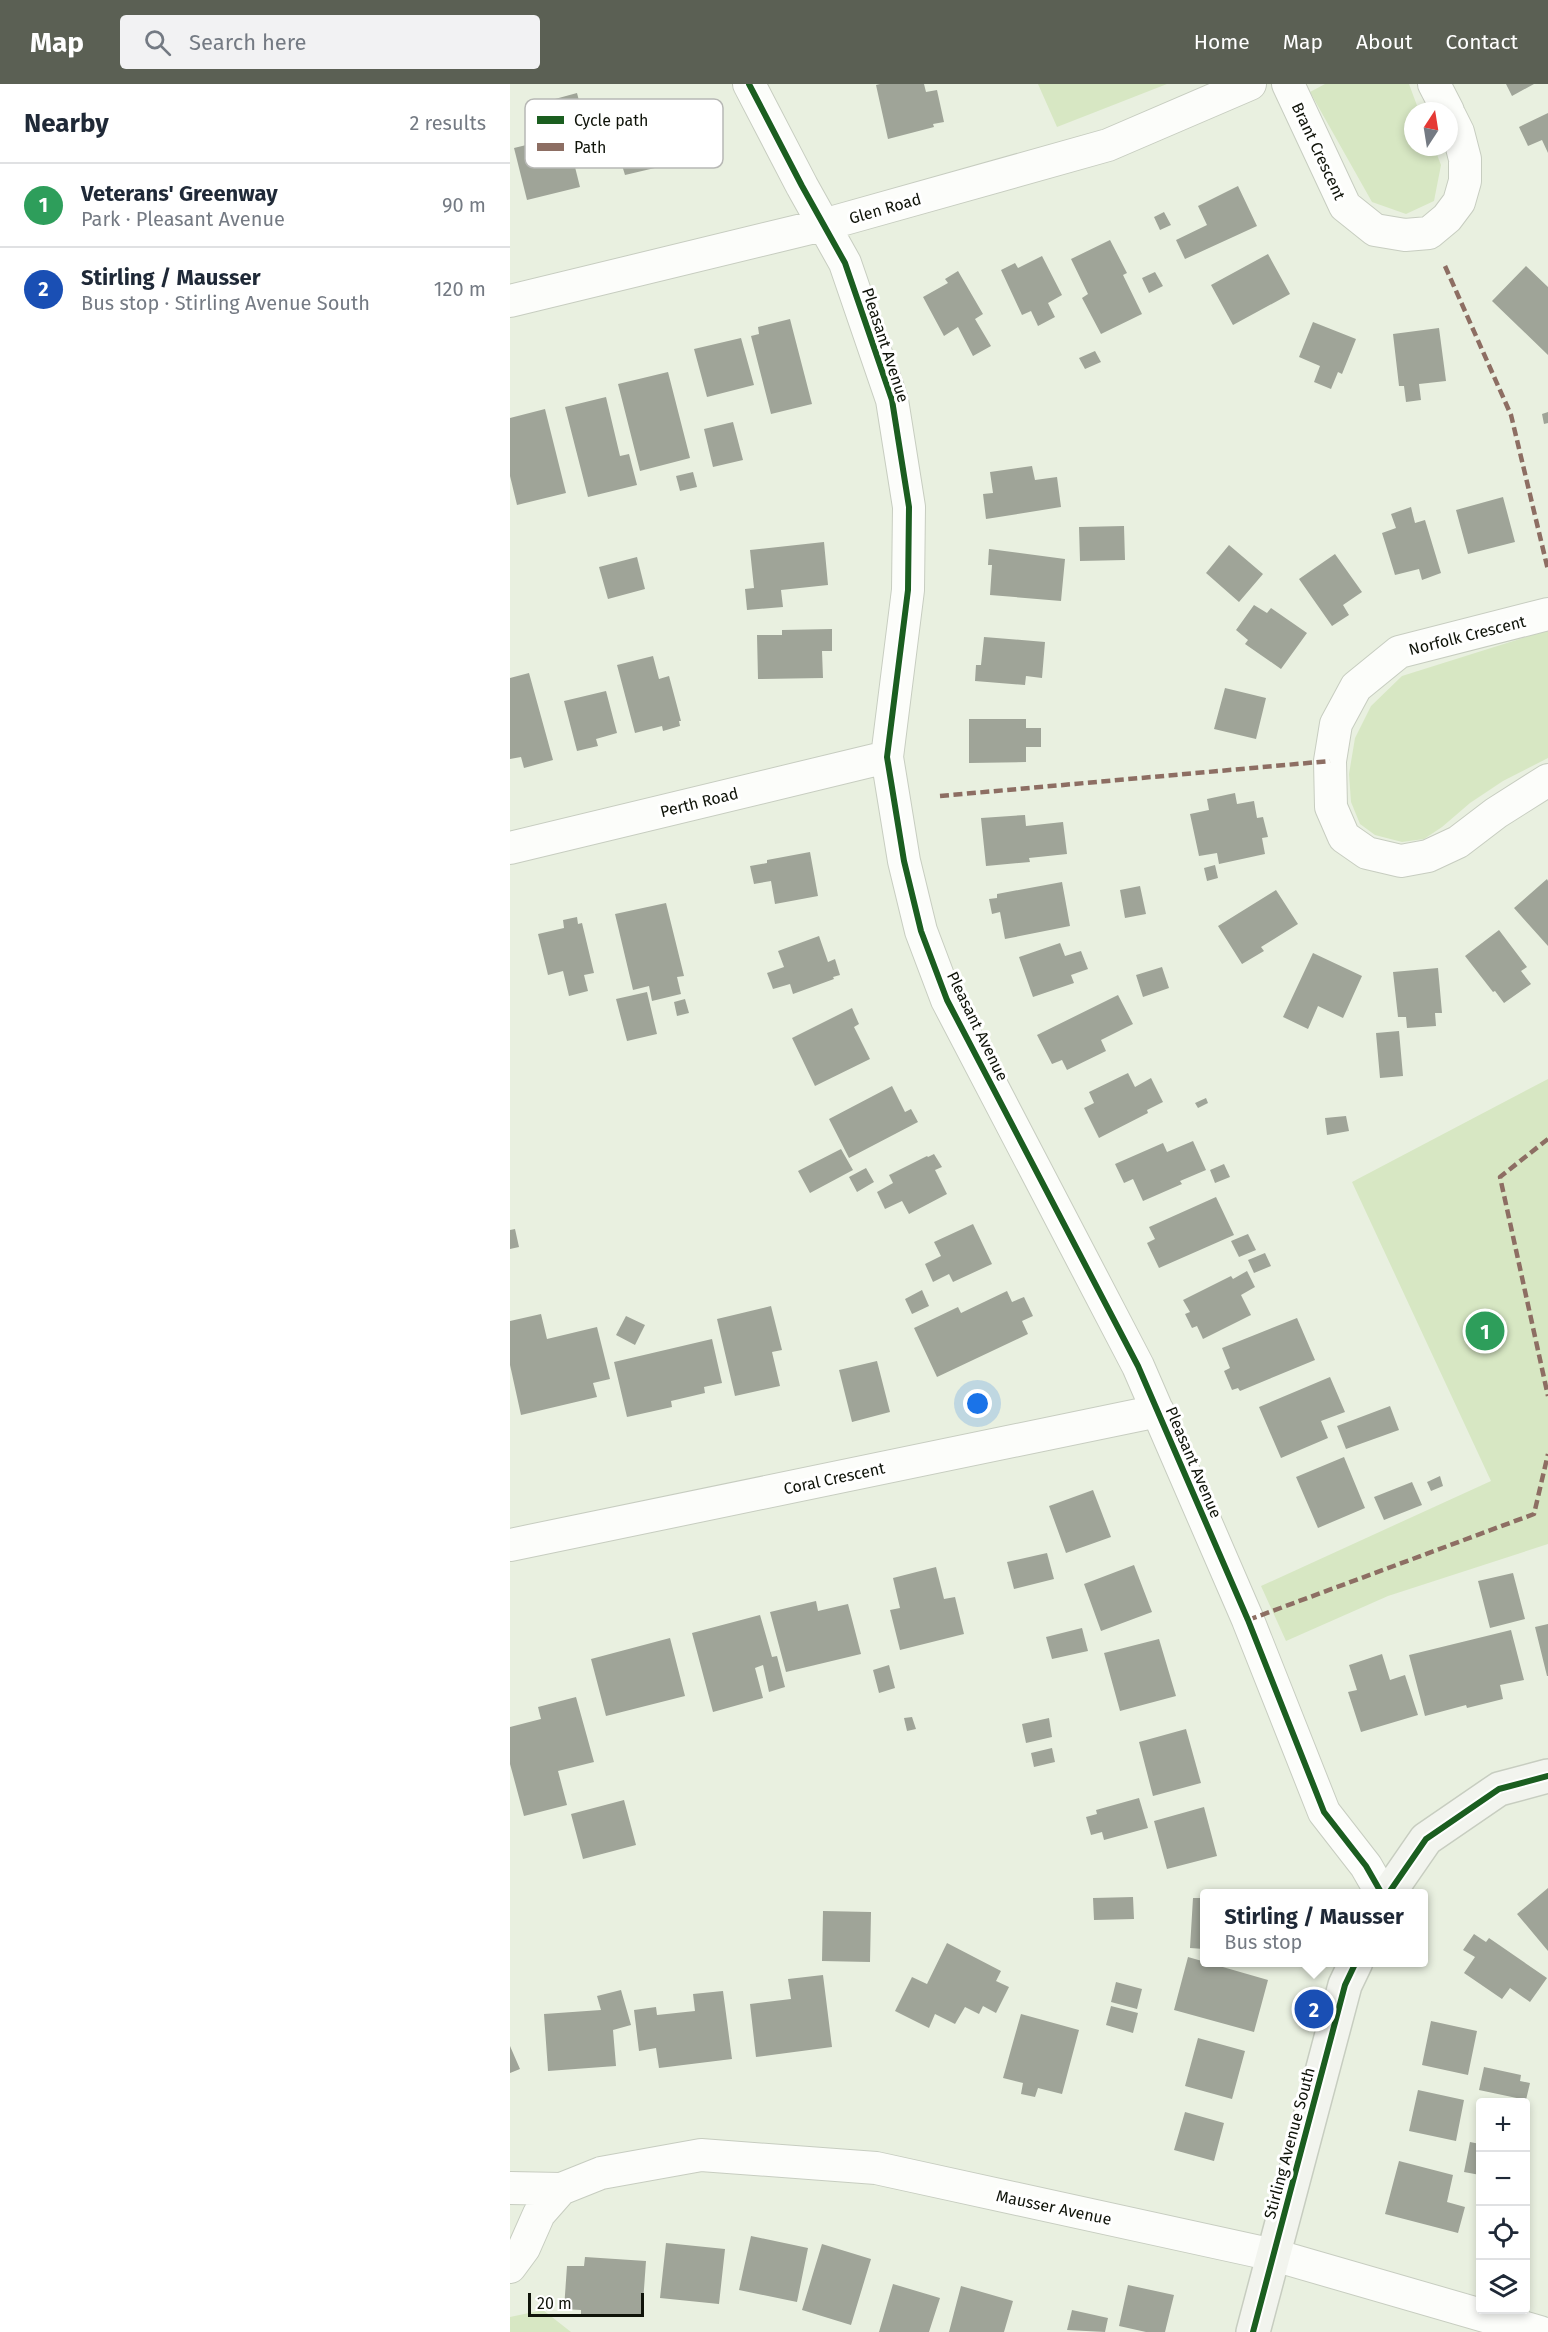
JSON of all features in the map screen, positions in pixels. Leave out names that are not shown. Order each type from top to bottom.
[{"type":"street","name":"Pleasant Avenue","points":[[749,84],[845,263],[892,400],[909,507],[908,590],[887,757],[904,861],[921,931],[947,1000],[1127,1345],[1158,1411],[1248,1620],[1323,1812],[1366,1866],[1380,1889]]},
{"type":"street","name":"Glen Road","points":[[510,302],[823,225],[1108,145],[1250,84]]},
{"type":"street","name":"Brant Crescent","points":[[1288,84],[1345,206],[1375,230],[1405,235],[1430,233],[1447,218],[1459,202],[1465,181],[1465,159],[1458,132]]},
{"type":"street","name":"Brant Crescent","points":[[1434,84],[1443,102]]},
{"type":"street","name":"Norfolk Crescent","points":[[1548,614],[1399,652],[1356,687],[1336,724],[1330,761],[1331,807],[1344,837],[1367,853],[1401,861],[1428,856],[1458,842],[1496,813],[1548,780]]},
{"type":"street","name":"Perth Road","points":[[510,848],[887,757]]},
{"type":"street","name":"Coral Crescent","points":[[510,1545],[1158,1411]]},
{"type":"street","points":[[1391,1889],[1426,1839],[1499,1789],[1548,1776]]},
{"type":"street","name":"Stirling Avenue South","points":[[1253,2332],[1346,1985],[1354,1967]]},
{"type":"street","name":"Mausser Avenue","points":[[510,2188],[561,2189],[601,2173],[701,2155],[876,2168],[1274,2255],[1540,2332]]},
{"type":"street","name":"Mausser Avenue","points":[[510,2267],[524,2248],[539,2214],[561,2189]]},
{"type":"green space","points":[[1038,84],[1167,84],[1057,127]]},
{"type":"green space","points":[[1325,84],[1409,84],[1416,102],[1404,102],[1404,156],[1438,156],[1441,165],[1434,201],[1406,214],[1372,202],[1310,92]]},
{"type":"green space","points":[[1548,630],[1548,758],[1503,781],[1424,839],[1402,842],[1375,835],[1360,824],[1351,802],[1349,774],[1355,738],[1371,706],[1402,676]]},
{"type":"green space","points":[[1548,1079],[1548,1544],[1388,1596],[1286,1641],[1261,1586],[1491,1481],[1352,1182]]},
{"type":"green space","points":[[543,2310],[571,2332],[510,2332],[510,2317]]},
{"type":"building","points":[[924,84],[926,92],[937,90],[944,122],[933,124],[934,127],[888,139],[876,85]]},
{"type":"building","points":[[1506,84],[1534,84],[1512,96]]},
{"type":"building","points":[[577,93],[579,99],[555,99]]},
{"type":"building","points":[[1548,113],[1548,153],[1542,140],[1528,146],[1519,127]]},
{"type":"building","points":[[525,145],[525,168],[575,168],[580,187],[527,200],[514,148]]},
{"type":"building","points":[[623,168],[655,168],[625,175]]},
{"type":"building","points":[[1238,186],[1257,226],[1185,259],[1176,240],[1207,225],[1198,206]]},
{"type":"building","points":[[1164,212],[1171,225],[1160,230],[1154,217]]},
{"type":"building","points":[[1110,240],[1127,273],[1123,275],[1142,314],[1101,334],[1082,298],[1088,294],[1071,259]]},
{"type":"building","points":[[1268,254],[1290,294],[1233,325],[1211,285]]},
{"type":"building","points":[[1042,256],[1062,295],[1048,303],[1055,317],[1038,326],[1031,311],[1022,315],[1001,270],[1015,263],[1018,268]]},
{"type":"building","points":[[1526,266],[1548,287],[1548,355],[1492,301]]},
{"type":"building","points":[[958,271],[983,314],[975,319],[991,346],[973,356],[958,327],[944,336],[923,297],[948,283],[945,279]]},
{"type":"building","points":[[1155,272],[1163,286],[1149,293],[1142,278]]},
{"type":"building","points":[[790,319],[812,404],[771,414],[751,336],[759,334],[758,327]]},
{"type":"building","points":[[1313,322],[1356,339],[1342,374],[1338,372],[1331,389],[1314,382],[1320,366],[1299,357]]},
{"type":"building","points":[[1439,328],[1446,381],[1419,384],[1421,400],[1406,402],[1404,386],[1399,386],[1393,334]]},
{"type":"building","points":[[741,338],[754,385],[707,397],[694,349]]},
{"type":"building","points":[[1095,351],[1101,362],[1085,369],[1079,358]]},
{"type":"building","points":[[668,372],[690,458],[640,471],[618,384]]},
{"type":"building","points":[[606,397],[620,456],[629,454],[637,485],[588,497],[565,407]]},
{"type":"building","points":[[545,409],[566,493],[517,505],[510,476],[510,418]]},
{"type":"building","points":[[1548,412],[1548,423],[1544,424],[1542,414]]},
{"type":"building","points":[[733,422],[743,460],[713,467],[704,429]]},
{"type":"building","points":[[1032,466],[1035,480],[1057,477],[1061,507],[986,519],[983,494],[993,493],[990,472]]},
{"type":"building","points":[[693,472],[697,487],[680,491],[676,476]]},
{"type":"building","points":[[1503,497],[1515,542],[1468,554],[1456,510]]},
{"type":"building","points":[[1411,507],[1415,523],[1425,520],[1441,573],[1422,580],[1419,569],[1395,575],[1382,533],[1396,528],[1391,514]]},
{"type":"building","points":[[1124,526],[1125,560],[1080,561],[1079,527]]},
{"type":"building","points":[[824,542],[828,585],[781,590],[783,607],[747,610],[745,589],[754,588],[750,550]]},
{"type":"building","points":[[1229,545],[1263,574],[1239,602],[1206,573]]},
{"type":"building","points":[[989,549],[1065,559],[1061,601],[990,595],[992,565],[988,565]]},
{"type":"building","points":[[1335,554],[1362,592],[1343,605],[1349,615],[1332,626],[1299,579]]},
{"type":"building","points":[[637,557],[645,589],[608,599],[599,567]]},
{"type":"building","points":[[1254,605],[1267,613],[1271,608],[1307,633],[1281,669],[1245,644],[1248,640],[1236,630]]},
{"type":"building","points":[[832,629],[832,651],[822,651],[823,678],[758,679],[757,635],[782,635],[782,630]]},
{"type":"building","points":[[984,637],[1045,642],[1042,678],[1026,676],[1025,685],[975,681],[976,665],[981,665]]},
{"type":"building","points":[[653,656],[659,679],[669,676],[681,721],[679,721],[680,726],[663,731],[662,726],[635,733],[617,665]]},
{"type":"building","points":[[529,673],[553,760],[524,768],[521,757],[510,759],[510,678]]},
{"type":"building","points":[[1225,688],[1266,698],[1256,739],[1214,729]]},
{"type":"building","points":[[606,691],[617,733],[596,739],[598,746],[577,751],[564,701]]},
{"type":"building","points":[[969,719],[1026,719],[1026,728],[1041,728],[1041,747],[1026,747],[1026,762],[969,763]]},
{"type":"building","points":[[1235,793],[1237,804],[1254,801],[1257,818],[1263,817],[1268,837],[1262,838],[1265,854],[1219,864],[1217,853],[1199,856],[1190,814],[1209,810],[1207,799]]},
{"type":"building","points":[[1025,815],[1026,826],[1063,822],[1067,854],[1029,858],[1030,862],[986,866],[981,818]]},
{"type":"building","points":[[810,852],[818,896],[775,904],[771,881],[754,884],[750,866],[767,863],[767,860]]},
{"type":"building","points":[[1215,865],[1218,878],[1207,881],[1204,868]]},
{"type":"building","points":[[1547,879],[1548,881],[1548,946],[1514,908]]},
{"type":"building","points":[[1062,882],[1070,926],[1005,939],[1000,912],[992,914],[989,899],[997,898],[997,894]]},
{"type":"building","points":[[1140,886],[1146,914],[1125,918],[1120,890]]},
{"type":"building","points":[[1276,890],[1298,924],[1261,947],[1264,951],[1242,964],[1218,926]]},
{"type":"building","points":[[666,903],[684,976],[677,977],[681,994],[652,1001],[649,986],[633,990],[615,914]]},
{"type":"building","points":[[577,917],[578,924],[582,923],[594,973],[584,975],[588,991],[569,996],[563,971],[548,975],[538,934],[564,928],[563,920]]},
{"type":"building","points":[[1499,930],[1527,967],[1521,971],[1531,984],[1504,1003],[1465,956]]},
{"type":"building","points":[[819,936],[828,962],[835,959],[840,975],[793,994],[790,984],[773,989],[767,973],[784,967],[778,951]]},
{"type":"building","points":[[1060,943],[1065,956],[1081,951],[1088,969],[1071,975],[1074,983],[1033,997],[1019,957]]},
{"type":"building","points":[[1313,953],[1362,976],[1343,1018],[1318,1006],[1308,1029],[1283,1017]]},
{"type":"building","points":[[1162,967],[1169,988],[1143,997],[1136,975]]},
{"type":"building","points":[[1438,968],[1442,1013],[1435,1013],[1436,1026],[1407,1028],[1406,1017],[1398,1017],[1393,972]]},
{"type":"building","points":[[647,992],[657,1034],[627,1041],[616,999]]},
{"type":"building","points":[[1118,995],[1133,1024],[1101,1040],[1106,1051],[1067,1070],[1062,1060],[1052,1064],[1037,1035]]},
{"type":"building","points":[[685,999],[689,1013],[677,1016],[674,1002]]},
{"type":"building","points":[[852,1008],[859,1024],[854,1027],[870,1059],[815,1086],[792,1038]]},
{"type":"building","points":[[1399,1031],[1403,1076],[1380,1078],[1376,1033]]},
{"type":"building","points":[[1128,1073],[1135,1087],[1151,1078],[1163,1102],[1147,1110],[1148,1113],[1099,1138],[1084,1108],[1094,1103],[1089,1092]]},
{"type":"building","points":[[892,1086],[905,1112],[911,1109],[918,1122],[849,1158],[829,1119]]},
{"type":"building","points":[[1206,1098],[1208,1103],[1198,1108],[1195,1103]]},
{"type":"building","points":[[1346,1116],[1349,1131],[1327,1135],[1325,1118]]},
{"type":"building","points":[[1193,1141],[1206,1170],[1180,1181],[1182,1184],[1143,1201],[1133,1179],[1124,1183],[1115,1164],[1163,1143],[1167,1152]]},
{"type":"building","points":[[841,1149],[853,1170],[810,1193],[798,1171]]},
{"type":"building","points":[[934,1154],[942,1167],[935,1170],[947,1194],[909,1214],[902,1201],[885,1209],[877,1192],[893,1183],[889,1175]]},
{"type":"building","points":[[1224,1164],[1230,1177],[1215,1183],[1210,1170]]},
{"type":"building","points":[[866,1168],[874,1182],[857,1192],[849,1177]]},
{"type":"building","points":[[1216,1197],[1234,1235],[1159,1268],[1147,1243],[1155,1239],[1149,1227]]},
{"type":"building","points":[[973,1224],[992,1264],[953,1282],[949,1274],[933,1282],[925,1264],[941,1256],[934,1242]]},
{"type":"building","points":[[515,1229],[519,1247],[510,1249],[510,1230]]},
{"type":"building","points":[[1248,1234],[1256,1250],[1239,1257],[1231,1241]]},
{"type":"building","points":[[1265,1253],[1271,1266],[1254,1273],[1248,1260]]},
{"type":"building","points":[[1247,1271],[1255,1287],[1241,1295],[1251,1315],[1203,1339],[1197,1326],[1192,1328],[1185,1314],[1190,1312],[1183,1300],[1231,1276],[1233,1279]]},
{"type":"building","points":[[922,1290],[929,1306],[912,1314],[905,1299]]},
{"type":"building","points":[[1007,1291],[1012,1302],[1024,1297],[1033,1316],[1022,1321],[1028,1334],[937,1377],[914,1328],[958,1307],[961,1313]]},
{"type":"building","points":[[771,1306],[782,1350],[772,1352],[780,1386],[735,1396],[717,1319]]},
{"type":"building","points":[[541,1314],[547,1339],[597,1327],[610,1379],[593,1383],[597,1397],[521,1415],[510,1365],[510,1321]]},
{"type":"building","points":[[626,1316],[645,1325],[635,1345],[616,1335]]},
{"type":"building","points":[[1297,1318],[1315,1360],[1240,1391],[1238,1388],[1232,1390],[1224,1371],[1230,1368],[1222,1348]]},
{"type":"building","points":[[712,1339],[722,1383],[704,1387],[705,1393],[671,1401],[672,1407],[627,1417],[614,1362]]},
{"type":"building","points":[[877,1361],[890,1412],[852,1422],[839,1370]]},
{"type":"building","points":[[1330,1377],[1345,1412],[1321,1421],[1328,1438],[1281,1458],[1259,1407]]},
{"type":"building","points":[[1390,1406],[1399,1430],[1346,1449],[1337,1426]]},
{"type":"building","points":[[1344,1457],[1365,1508],[1318,1528],[1296,1477]]},
{"type":"building","points":[[1440,1476],[1443,1486],[1431,1491],[1427,1482]]},
{"type":"building","points":[[1412,1482],[1422,1505],[1384,1520],[1374,1497]]},
{"type":"building","points":[[1093,1490],[1111,1537],[1066,1553],[1049,1506]]},
{"type":"building","points":[[1047,1553],[1054,1579],[1014,1589],[1007,1562]]},
{"type":"building","points":[[1134,1565],[1152,1612],[1101,1631],[1084,1584]]},
{"type":"building","points":[[936,1567],[944,1599],[955,1597],[964,1634],[900,1650],[890,1610],[900,1608],[893,1578]]},
{"type":"building","points":[[1513,1573],[1525,1619],[1490,1628],[1478,1581]]},
{"type":"building","points":[[816,1601],[818,1611],[848,1604],[861,1654],[786,1672],[770,1612]]},
{"type":"building","points":[[760,1615],[772,1657],[777,1656],[785,1687],[769,1692],[763,1665],[755,1668],[763,1698],[713,1712],[692,1633]]},
{"type":"building","points":[[1548,1624],[1548,1676],[1547,1676],[1535,1627]]},
{"type":"building","points":[[1082,1628],[1088,1651],[1052,1659],[1046,1637]]},
{"type":"building","points":[[1511,1630],[1524,1680],[1500,1685],[1503,1699],[1467,1708],[1466,1705],[1425,1716],[1409,1655]]},
{"type":"building","points":[[670,1638],[685,1696],[606,1716],[591,1659]]},
{"type":"building","points":[[1159,1639],[1176,1696],[1120,1711],[1104,1653]]},
{"type":"building","points":[[1382,1654],[1390,1680],[1405,1675],[1418,1715],[1361,1732],[1348,1692],[1357,1690],[1349,1665]]},
{"type":"building","points":[[889,1665],[895,1688],[879,1693],[873,1670]]},
{"type":"building","points":[[576,1697],[594,1762],[558,1771],[567,1805],[524,1816],[510,1764],[510,1727],[541,1719],[538,1707]]},
{"type":"building","points":[[912,1717],[916,1729],[907,1731],[904,1718]]},
{"type":"building","points":[[1049,1718],[1052,1737],[1026,1743],[1022,1724]]},
{"type":"building","points":[[1186,1729],[1201,1783],[1153,1796],[1139,1742]]},
{"type":"building","points":[[1052,1748],[1055,1762],[1034,1767],[1031,1753]]},
{"type":"building","points":[[1139,1798],[1148,1828],[1104,1840],[1102,1832],[1091,1835],[1086,1817],[1097,1814],[1096,1810]]},
{"type":"building","points":[[624,1800],[636,1845],[583,1859],[571,1814]]},
{"type":"building","points":[[1204,1807],[1217,1856],[1167,1869],[1154,1821]]},
{"type":"building","points":[[1548,1888],[1548,1951],[1517,1914]]},
{"type":"building","points":[[1133,1897],[1134,1919],[1094,1920],[1093,1898]]},
{"type":"building","points":[[1193,1898],[1200,1898],[1200,1949],[1190,1948]]},
{"type":"building","points":[[823,1911],[871,1912],[870,1962],[822,1961]]},
{"type":"building","points":[[1474,1934],[1486,1942],[1489,1938],[1547,1978],[1530,2002],[1510,1988],[1502,1999],[1464,1973],[1475,1957],[1463,1950]]},
{"type":"building","points":[[947,1943],[1001,1971],[996,1981],[1009,1987],[996,2013],[983,2006],[979,2014],[965,2007],[955,2024],[935,2014],[929,2028],[895,2011],[912,1977],[927,1984]]},
{"type":"building","points":[[1188,1957],[1200,1960],[1200,1967],[1223,1967],[1268,1980],[1254,2032],[1174,2010]]},
{"type":"building","points":[[823,1975],[832,2047],[756,2057],[750,2004],[791,1999],[788,1979]]},
{"type":"building","points":[[1116,1982],[1142,1989],[1137,2009],[1111,2002]]},
{"type":"building","points":[[621,1990],[631,2025],[613,2030],[616,2066],[548,2071],[544,2014],[601,2010],[597,1996]]},
{"type":"building","points":[[723,1991],[732,2059],[659,2068],[656,2048],[639,2051],[634,2010],[656,2007],[657,2015],[695,2011],[693,1994]]},
{"type":"building","points":[[1111,2006],[1138,2013],[1133,2033],[1106,2025]]},
{"type":"building","points":[[1021,2014],[1079,2030],[1062,2094],[1038,2088],[1035,2097],[1021,2094],[1023,2083],[1003,2078]]},
{"type":"building","points":[[1431,2021],[1477,2031],[1468,2075],[1422,2065]]},
{"type":"building","points":[[1198,2038],[1245,2051],[1232,2099],[1185,2086]]},
{"type":"building","points":[[510,2046],[520,2069],[510,2073]]},
{"type":"building","points":[[1484,2067],[1521,2075],[1520,2081],[1530,2083],[1526,2098],[1479,2090]]},
{"type":"building","points":[[1418,2090],[1464,2100],[1456,2141],[1409,2131]]},
{"type":"building","points":[[1185,2112],[1224,2123],[1214,2161],[1174,2150]]},
{"type":"building","points":[[1470,2142],[1476,2143],[1476,2174],[1464,2172]]},
{"type":"building","points":[[1399,2161],[1453,2175],[1447,2202],[1465,2207],[1458,2233],[1385,2214]]},
{"type":"building","points":[[751,2236],[808,2248],[797,2302],[739,2290]]},
{"type":"building","points":[[666,2243],[725,2249],[719,2304],[660,2298]]},
{"type":"building","points":[[822,2244],[871,2259],[851,2325],[802,2310]]},
{"type":"building","points":[[585,2257],[646,2261],[642,2317],[581,2314],[581,2310],[564,2309],[567,2266],[584,2266]]},
{"type":"building","points":[[893,2284],[940,2298],[929,2332],[879,2332]]},
{"type":"building","points":[[1128,2285],[1174,2295],[1165,2332],[1146,2332],[1119,2326]]},
{"type":"building","points":[[961,2286],[1013,2301],[1004,2332],[949,2332]]},
{"type":"building","points":[[1072,2310],[1108,2318],[1105,2332],[1067,2330]]},
{"type":"marked path","points":[[1445,266],[1511,415],[1548,570]]},
{"type":"marked path","points":[[940,796],[1330,761]]},
{"type":"marked path","points":[[1548,1139],[1500,1177],[1548,1396]]},
{"type":"marked path","points":[[1248,1620],[1534,1514],[1548,1454]]},
{"type":"cycle path","points":[[749,84],[845,263],[892,400],[909,507],[908,590],[887,757],[904,861],[921,931],[947,1000],[1138,1366],[1248,1620],[1324,1812],[1366,1866],[1379,1889]]},
{"type":"cycle path","points":[[1391,1889],[1426,1839],[1499,1789],[1548,1776]]},
{"type":"cycle path","points":[[1253,2332],[1345,1985],[1354,1967]]},
{"type":"place","name":"Veterans' Greenway","points":[[1485,1331]]},
{"type":"place","name":"Stirling / Mausser","points":[[1314,2009]]}]
